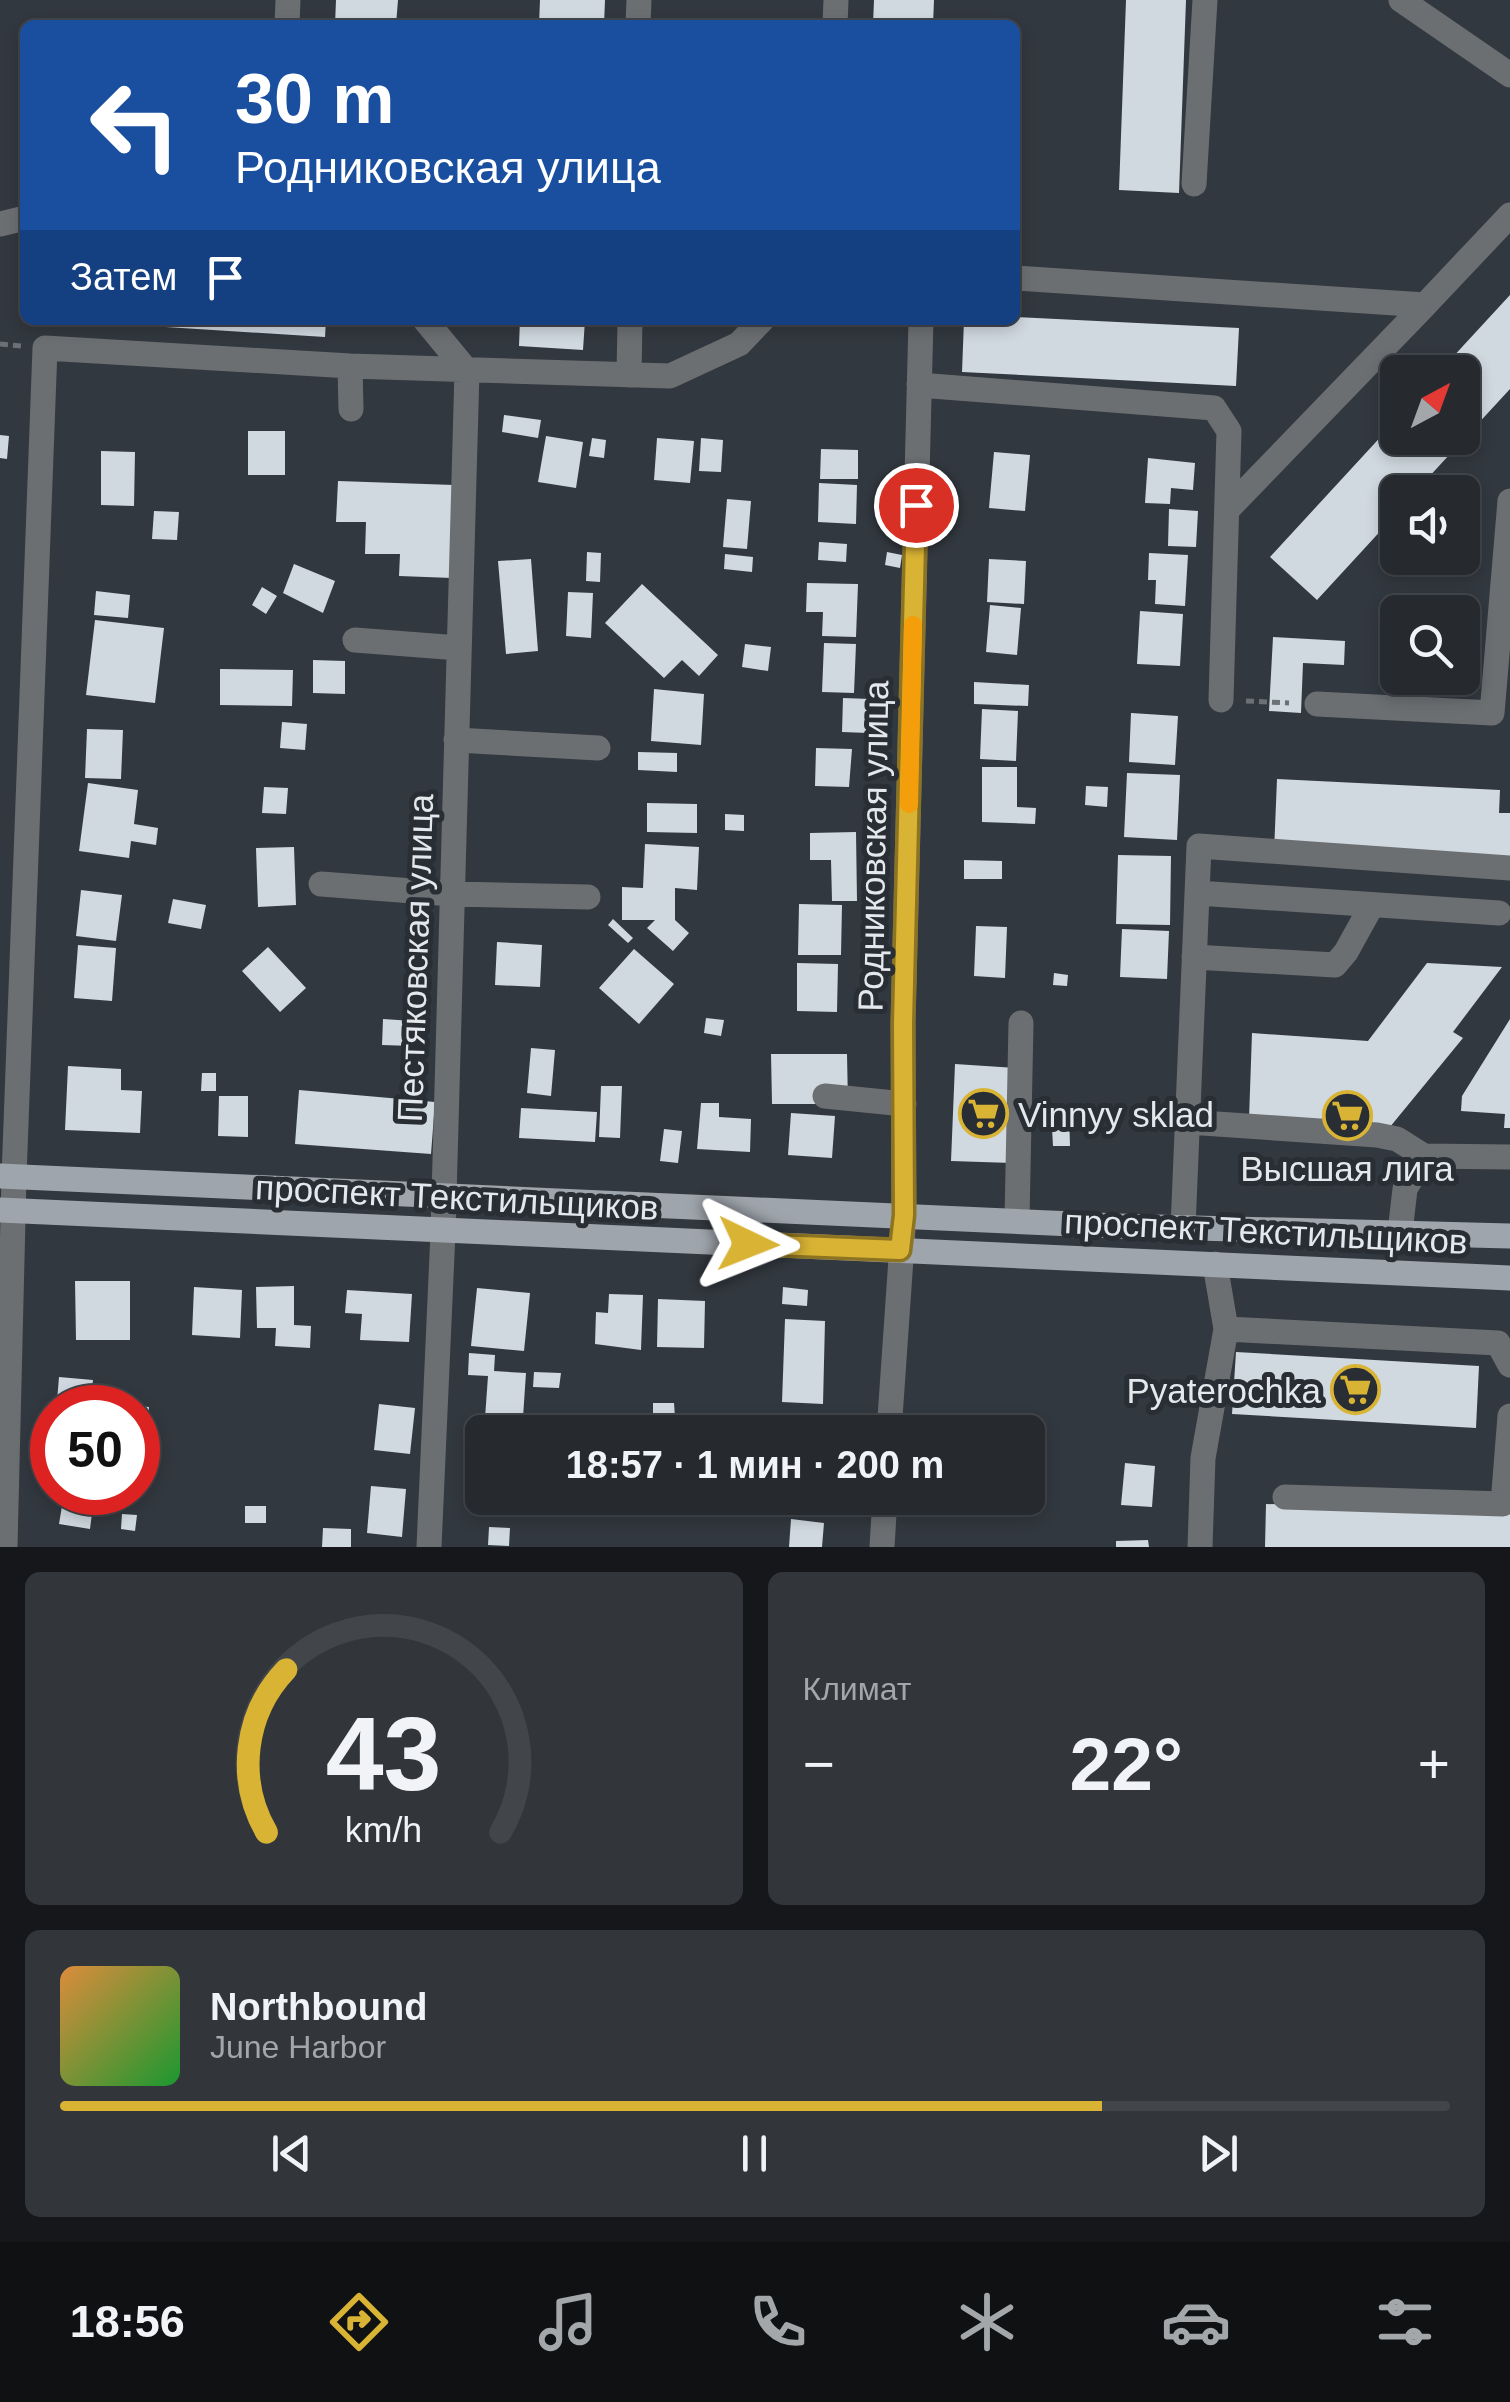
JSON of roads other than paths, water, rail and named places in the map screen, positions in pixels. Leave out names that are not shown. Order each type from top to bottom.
[{"type":"main road","name":"проспект Текстильщиков","points":[[7,1176],[1184,1228],[1510,1236]]},
{"type":"main road","name":"проспект Текстильщиков","points":[[7,1210],[1510,1278]]},
{"type":"street","points":[[1194,184],[1206,0]]},
{"type":"street","points":[[1401,0],[1510,75]]},
{"type":"street","points":[[1227,510],[1510,215]]},
{"type":"street","points":[[1020,278],[1425,305]]},
{"type":"street","points":[[428,325],[467,371]]},
{"type":"street","points":[[629,375],[630,325]]},
{"type":"street","points":[[4,1547],[7,1176],[45,348],[350,366],[670,376],[740,344],[757,325]]},
{"type":"street","name":"Родниковская улица","points":[[890,1415],[904,1215],[920,325]]},
{"type":"street","points":[[350,366],[351,409]]},
{"type":"street","name":"Пестяковская улица","points":[[429,1547],[443,1232],[467,371]]},
{"type":"street","points":[[919,385],[1214,408],[1230,431],[1221,700]]},
{"type":"street","points":[[1318,704],[1492,713],[1510,501]]},
{"type":"street","points":[[355,640],[459,648]]},
{"type":"street","points":[[456,740],[598,748]]},
{"type":"street","points":[[1184,1228],[1199,846],[1510,868]]},
{"type":"street","points":[[321,884],[452,894],[588,898]]},
{"type":"street","points":[[1197,893],[1498,913]]},
{"type":"street","points":[[1194,957],[1335,965],[1372,905]]},
{"type":"street","points":[[1017,1220],[1021,1023]]},
{"type":"street","points":[[825,1096],[904,1104]]},
{"type":"street","points":[[1188,1122],[1377,1135],[1398,1139],[1424,1156],[1510,1158]]},
{"type":"street","points":[[1400,1232],[1405,1189],[1424,1156]]},
{"type":"street","points":[[1200,1547],[1203,1458],[1226,1328],[1215,1264]]},
{"type":"street","points":[[1226,1328],[1498,1344],[1510,1365]]},
{"type":"street","points":[[1285,1497],[1503,1504],[1510,1416]]},
{"type":"street","points":[[882,1547],[884,1515]]},
{"type":"place","name":"Vinnyy sklad","points":[[983,1114]]},
{"type":"place","name":"Высшая лига","points":[[1347,1116]]},
{"type":"place","name":"Pyaterochka","points":[[1356,1390]]}]
